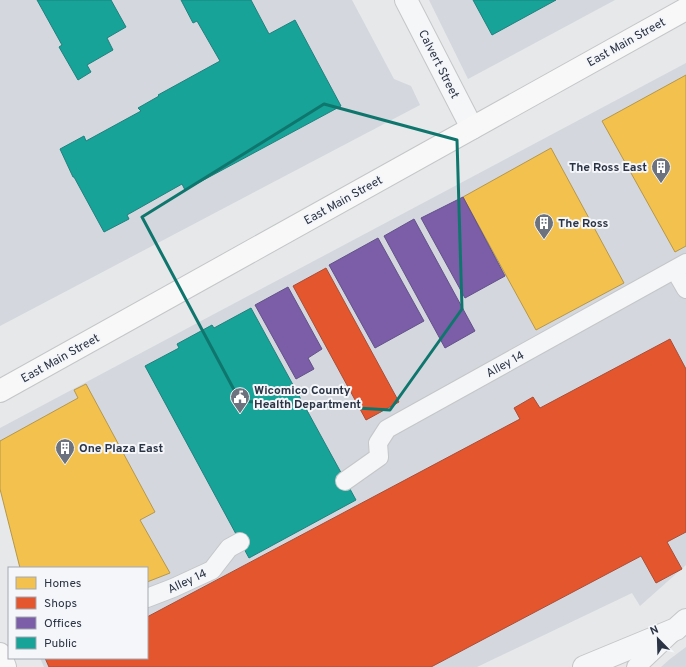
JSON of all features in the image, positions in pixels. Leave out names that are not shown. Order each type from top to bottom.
[{"type":"street","name":"Calvert Street","points":[[406,0],[472,128]]},
{"type":"street","name":"East Main Street","points":[[0,391],[686,9]]},
{"type":"street","points":[[584,667],[681,624]]},
{"type":"street","points":[[0,656],[5,667]]},
{"type":"lane","points":[[680,266],[686,289]]},
{"type":"lane","name":"Alley 14","points":[[345,481],[379,458],[378,444],[386,429],[680,266]]},
{"type":"lane","name":"Alley 14","points":[[148,598],[212,570],[229,548],[240,542]]},
{"type":"lane","points":[[636,667],[681,624]]},
{"type":"highlighted area","points":[[324,104],[457,140],[462,309],[390,410],[240,401],[142,217]]},
{"type":"shaded area","points":[[0,0],[352,0],[394,79],[411,86],[420,105],[0,326]]},
{"type":"shaded area","points":[[429,0],[615,0],[468,79]]},
{"type":"shaded area","points":[[686,63],[686,565],[640,606],[632,593],[477,667],[44,667],[40,659],[148,659],[148,567],[20,567],[0,477],[0,428]]},
{"type":"shaded area","points":[[686,647],[686,667],[661,667],[670,659]]},
{"type":"building: Homes","name":"The Ross East","points":[[686,75],[686,246],[675,252],[602,121]]},
{"type":"building: Homes","name":"The Ross","points":[[551,148],[624,283],[536,330],[463,197]]},
{"type":"building: Homes","name":"One Plaza East","points":[[86,384],[155,512],[140,520],[170,573],[148,582],[148,567],[20,567],[0,489],[0,441],[78,398],[74,390]]},
{"type":"building: Shops","points":[[326,268],[399,402],[366,420],[293,286]]},
{"type":"building: Shops","points":[[670,339],[686,369],[686,532],[667,542],[682,569],[656,583],[641,556],[431,667],[49,667],[45,659],[148,659],[148,616],[520,419],[514,408],[533,397],[540,408]]},
{"type":"building: Offices","points":[[463,197],[505,276],[465,298],[421,218]]},
{"type":"building: Offices","points":[[414,219],[475,331],[445,348],[384,236]]},
{"type":"building: Offices","points":[[378,238],[424,321],[375,348],[329,265]]},
{"type":"building: Offices","points":[[288,287],[322,349],[308,358],[314,369],[296,379],[255,305]]},
{"type":"building: Public","points":[[37,0],[111,0],[126,27],[107,38],[113,50],[87,65],[91,72],[78,80],[59,47],[62,45]]},
{"type":"building: Public","points":[[181,0],[251,0],[269,34],[295,20],[341,106],[185,190],[182,184],[127,215],[129,219],[104,232],[73,177],[60,149],[84,136],[86,141],[141,111],[138,108],[159,96],[158,95],[220,61],[197,21],[193,23]]},
{"type":"building: Public","points":[[473,0],[556,0],[492,35]]},
{"type":"building: Public","name":"Wicomico County Health Department","points":[[251,308],[356,500],[249,558],[145,366],[179,348],[177,344],[212,325],[214,328]]},
{"type":"place","name":"The Ross East","points":[[661,184]]},
{"type":"place","name":"The Ross","points":[[544,240]]},
{"type":"place","name":"Wicomico County Health Department","points":[[240,414]]},
{"type":"place","name":"One Plaza East","points":[[65,465]]}]
